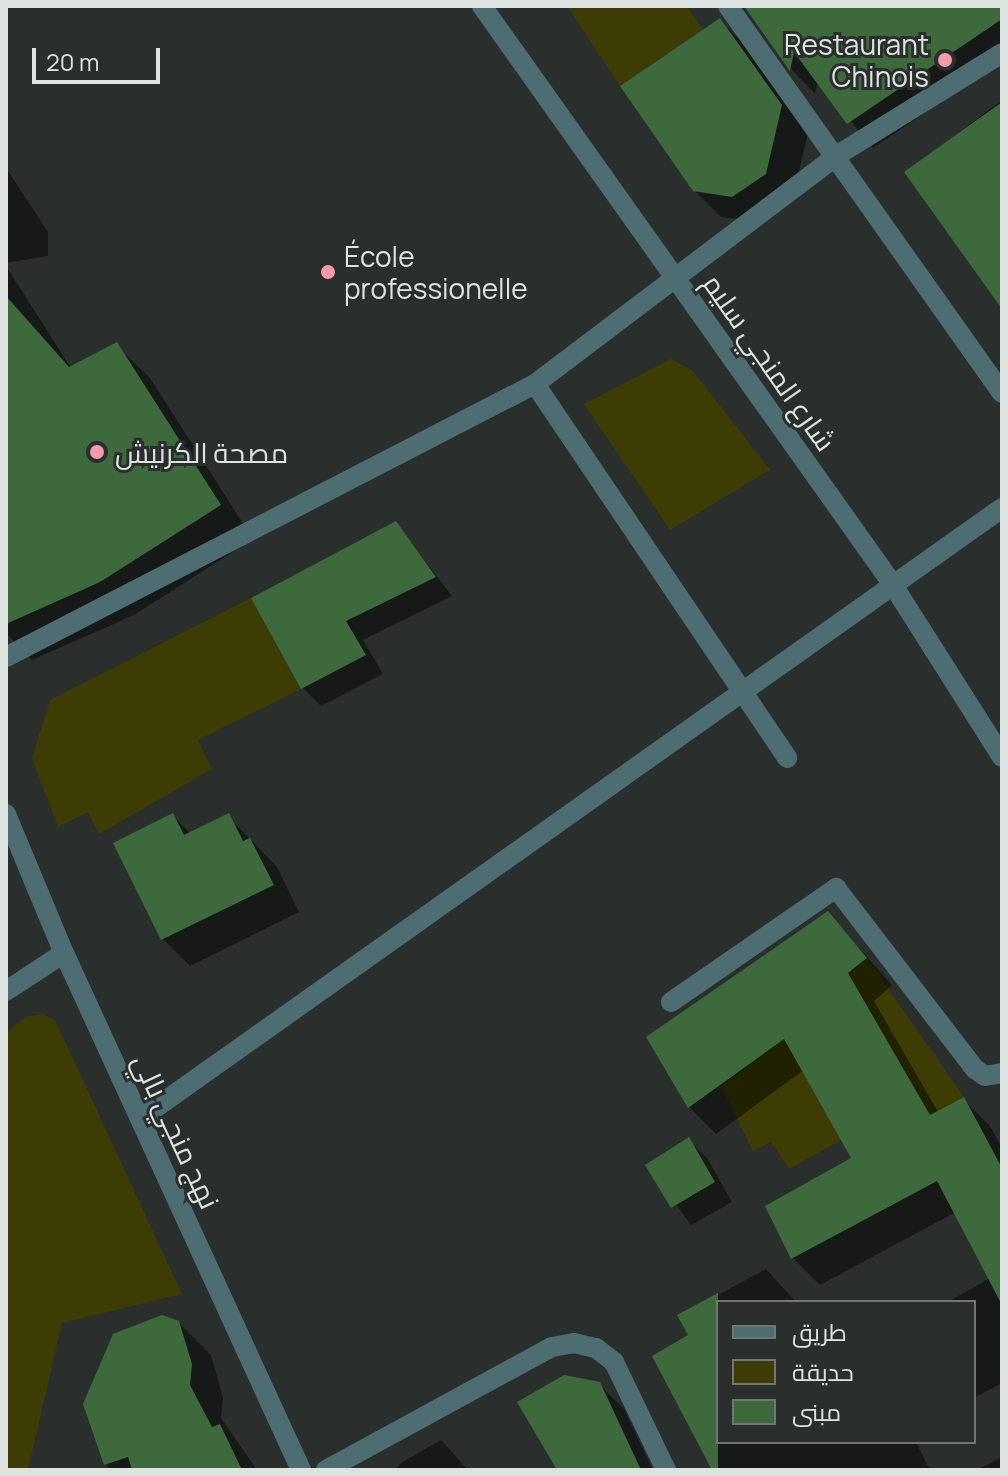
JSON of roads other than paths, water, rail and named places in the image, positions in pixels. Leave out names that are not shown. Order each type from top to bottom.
[{"type":"street","name":"شارع المنجي سليم","points":[[482,6],[891,582],[1002,757]]},
{"type":"street","points":[[728,6],[1002,393]]},
{"type":"street","points":[[6,657],[535,384],[836,156],[1002,53]]},
{"type":"street","points":[[535,384],[787,758]]},
{"type":"street","points":[[141,1118],[743,691],[891,582],[1002,508]]},
{"type":"street","name":"نهج منجي بالي","points":[[6,814],[64,953],[301,1470]]},
{"type":"street","points":[[671,1002],[836,888],[975,1069],[985,1076],[1002,1073]]},
{"type":"street","points":[[6,991],[64,953]]},
{"type":"street","points":[[326,1470],[552,1347],[574,1343],[596,1348],[614,1362],[666,1470]]},
{"type":"place","name":"Restaurant Chinois","points":[[945,60]]},
{"type":"place","name":"École professionelle","points":[[328,272]]},
{"type":"place","name":"مصحة الكرنيش","points":[[97,452]]}]
